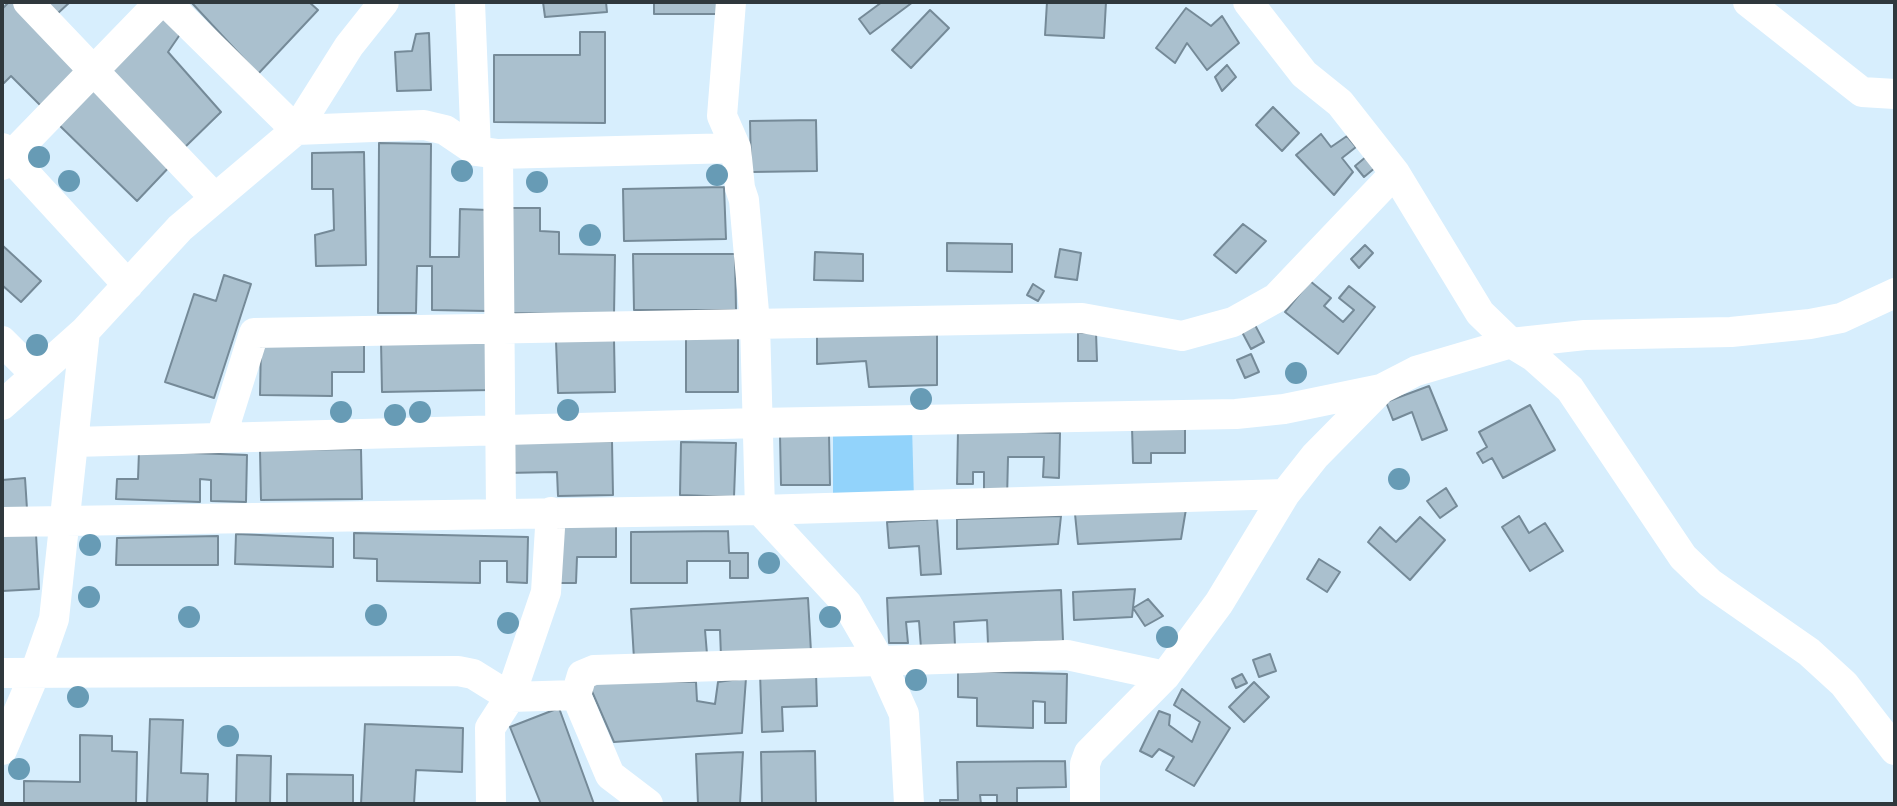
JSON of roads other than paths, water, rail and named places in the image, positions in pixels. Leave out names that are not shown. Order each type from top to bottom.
[{"type":"street","points":[[28,2],[215,198]]},
{"type":"street","points":[[128,285],[5,157],[160,2]]},
{"type":"street","points":[[166,2],[296,130],[424,125],[445,130],[487,152],[736,148]]},
{"type":"street","points":[[2,405],[85,331],[180,228],[296,130],[349,46],[384,2]]},
{"type":"street","points":[[470,2],[487,152],[499,327],[501,512]]},
{"type":"street","points":[[731,2],[722,116],[736,148],[744,200],[755,323],[760,510],[847,604],[881,663],[904,714],[909,804]]},
{"type":"street","points":[[1248,2],[1304,74],[1340,103],[1395,173],[1480,313],[1511,343],[1534,357],[1570,389],[1683,557],[1710,583],[1809,652],[1844,684],[1895,750]]},
{"type":"street","points":[[1748,2],[1862,92],[1895,94]]},
{"type":"street","points":[[221,438],[254,333],[1082,318],[1182,336],[1233,322],[1276,298],[1395,173]]},
{"type":"street","points":[[74,442],[758,423],[1236,414],[1284,409],[1381,389],[1416,371],[1511,343],[1585,335],[1731,332],[1810,324],[1841,318],[1895,293]]},
{"type":"street","points":[[2,750],[54,619],[85,331]]},
{"type":"street","points":[[2,341],[36,375]]},
{"type":"street","points":[[1085,804],[1085,764],[1089,753],[1165,676],[1219,603],[1285,494],[1315,456],[1381,389]]},
{"type":"street","points":[[2,522],[760,510],[1285,494]]},
{"type":"street","points":[[491,804],[490,728],[510,697],[546,592],[551,512]]},
{"type":"street","points":[[648,804],[610,775],[576,695],[582,675],[594,670],[1067,655],[1165,676]]},
{"type":"street","points":[[2,673],[444,669],[473,674],[510,697],[576,695]]}]
